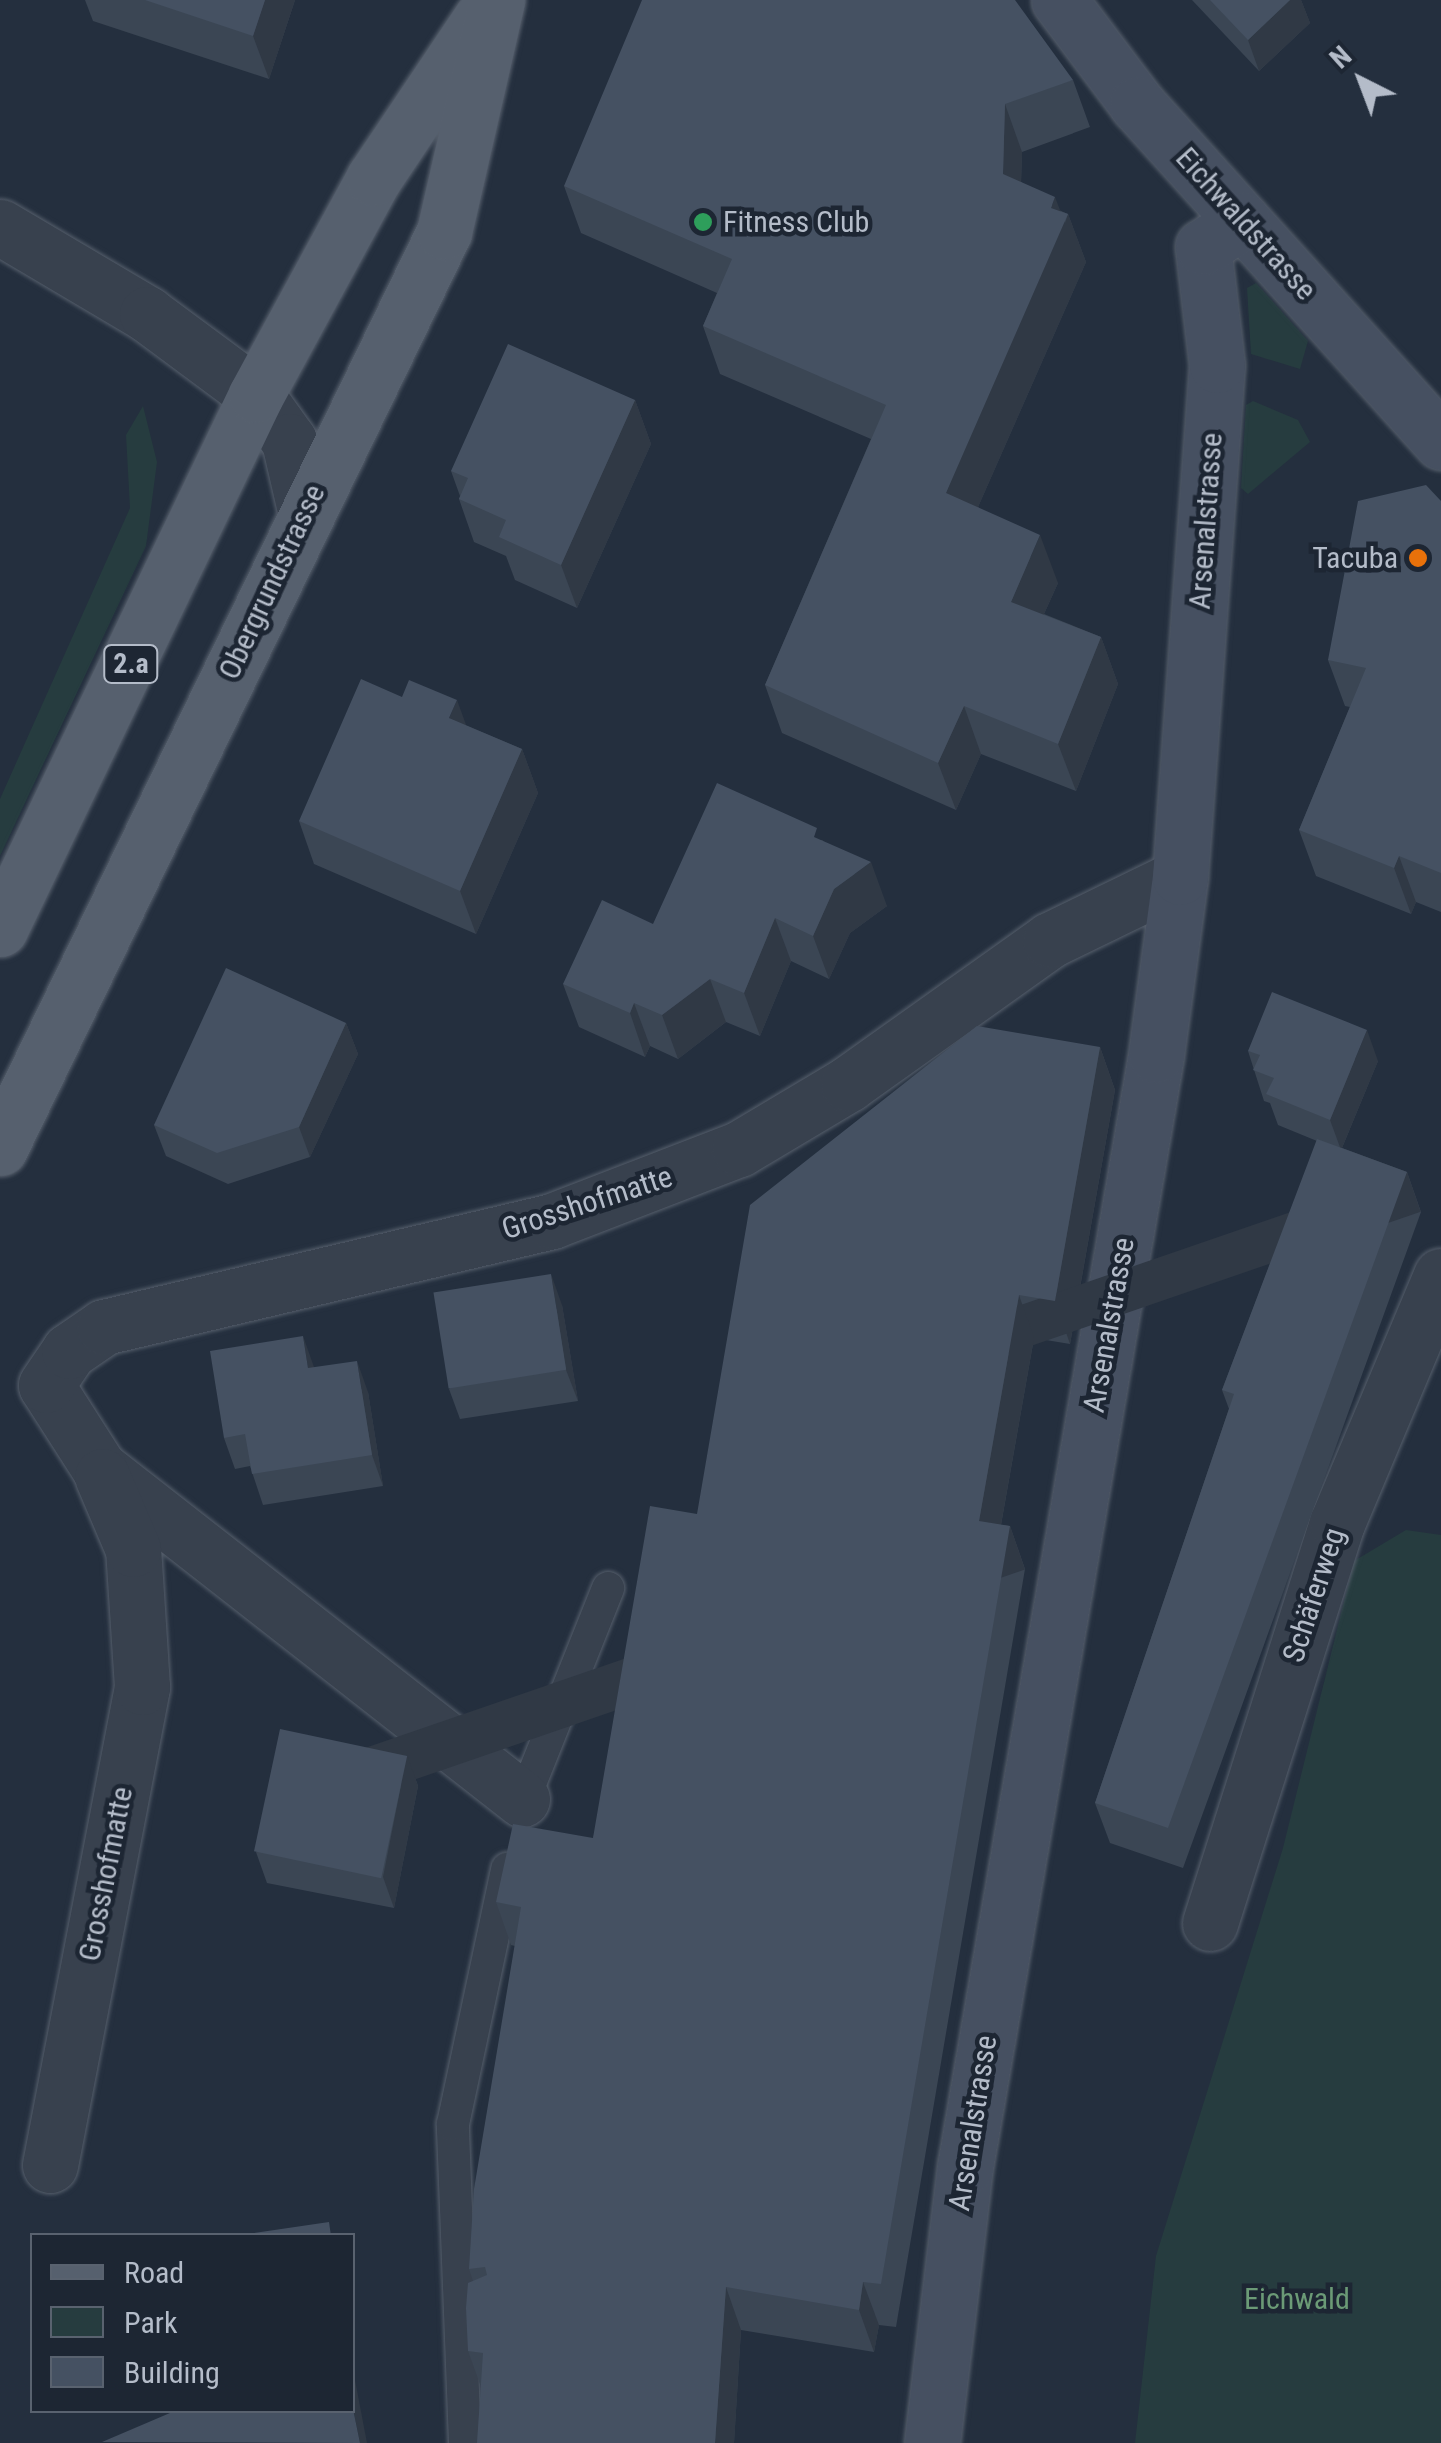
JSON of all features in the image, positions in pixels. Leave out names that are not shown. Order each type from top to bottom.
[{"type":"main road","name":"Obergrundstrasse","points":[[0,929],[256,395],[374,178],[495,0]]},
{"type":"main road","name":"Obergrundstrasse","points":[[0,1148],[305,510],[444,232],[495,0]]},
{"type":"street","name":"Eichwaldstrasse","points":[[1059,0],[1138,104],[1441,442]]},
{"type":"street","name":"Arsenalstrasse","points":[[932,2443],[965,2167],[1156,1055],[1180,877],[1216,366],[1203,247],[1242,221]]},
{"type":"street","points":[[0,227],[147,314],[256,395],[289,441],[305,510]]},
{"type":"street","name":"Grosshofmatte","points":[[50,2164],[142,1687],[134,1549],[99,1468],[46,1385],[69,1351],[104,1327],[552,1220],[739,1149],[848,1084],[1050,940],[1180,877]]},
{"type":"street","name":"Schäferweg","points":[[1210,1923],[1337,1523],[1441,1276]]},
{"type":"street","name":"Grosshofmatte","points":[[99,1468],[522,1799]]},
{"type":"lane","points":[[465,2443],[453,2124],[522,1799],[608,1588]]},
{"type":"green space","points":[[1256,283],[1308,341],[1300,369],[1251,354],[1247,288]]},
{"type":"green space","points":[[1253,401],[1298,420],[1310,442],[1248,494],[1241,488],[1246,405]]},
{"type":"green space","points":[[143,406],[157,462],[146,546],[0,856],[0,799],[130,508],[126,435]]},
{"type":"green space","name":"Eichwald","points":[[1406,1530],[1441,1535],[1441,2443],[1135,2443],[1156,2256],[1283,1848],[1354,1561]]},
{"type":"building","points":[[145,0],[265,0],[253,36]]},
{"type":"building","points":[[642,0],[1015,0],[1073,80],[1005,104],[1003,174],[1055,197],[1051,208],[1068,214],[946,493],[1040,535],[1011,602],[1101,637],[1058,744],[964,706],[938,763],[765,685],[886,405],[703,326],[732,259],[564,186]]},
{"type":"building","points":[[1210,0],[1290,0],[1248,40]]},
{"type":"building","points":[[508,344],[635,400],[561,565],[499,537],[506,520],[459,499],[468,478],[451,471]]},
{"type":"building","points":[[1426,485],[1441,501],[1441,873],[1399,856],[1394,868],[1299,830],[1366,668],[1328,660],[1358,501]]},
{"type":"building","points":[[361,679],[402,697],[409,680],[457,700],[449,718],[522,749],[460,891],[299,821]]},
{"type":"building","points":[[717,783],[817,828],[814,837],[871,862],[834,889],[813,936],[775,918],[744,993],[710,979],[662,1015],[634,1003],[630,1013],[563,984],[602,900],[653,924]]},
{"type":"building","points":[[226,968],[346,1023],[299,1127],[217,1153],[154,1125]]},
{"type":"building","points":[[1272,992],[1367,1030],[1330,1120],[1266,1094],[1274,1078],[1253,1070],[1260,1055],[1248,1051]]},
{"type":"building","points":[[977,1026],[1100,1047],[1055,1301],[1019,1295],[979,1521],[1010,1526],[881,2284],[863,2282],[859,2310],[726,2287],[715,2443],[477,2443],[483,2353],[468,2351],[466,2308],[468,2283],[487,2275],[485,2267],[469,2269],[474,2189],[521,1907],[496,1902],[513,1824],[593,1838],[650,1506],[697,1514],[750,1205]]},
{"type":"building","points":[[1317,1139],[1407,1172],[1168,1828],[1095,1803],[1234,1394],[1222,1390]]},
{"type":"building","points":[[551,1274],[566,1370],[449,1388],[433,1293]]},
{"type":"building","points":[[303,1336],[308,1368],[357,1361],[372,1455],[252,1474],[245,1434],[224,1438],[210,1351]]},
{"type":"building","points":[[280,1729],[407,1756],[381,1878],[254,1851]]},
{"type":"building","points":[[329,2222],[331,2233],[254,2233]]},
{"type":"building","points":[[170,2413],[354,2413],[360,2443],[102,2442]]},
{"type":"place","name":"Fitness Club","points":[[703,222]]},
{"type":"place","name":"Tacuba","points":[[1418,558]]}]
